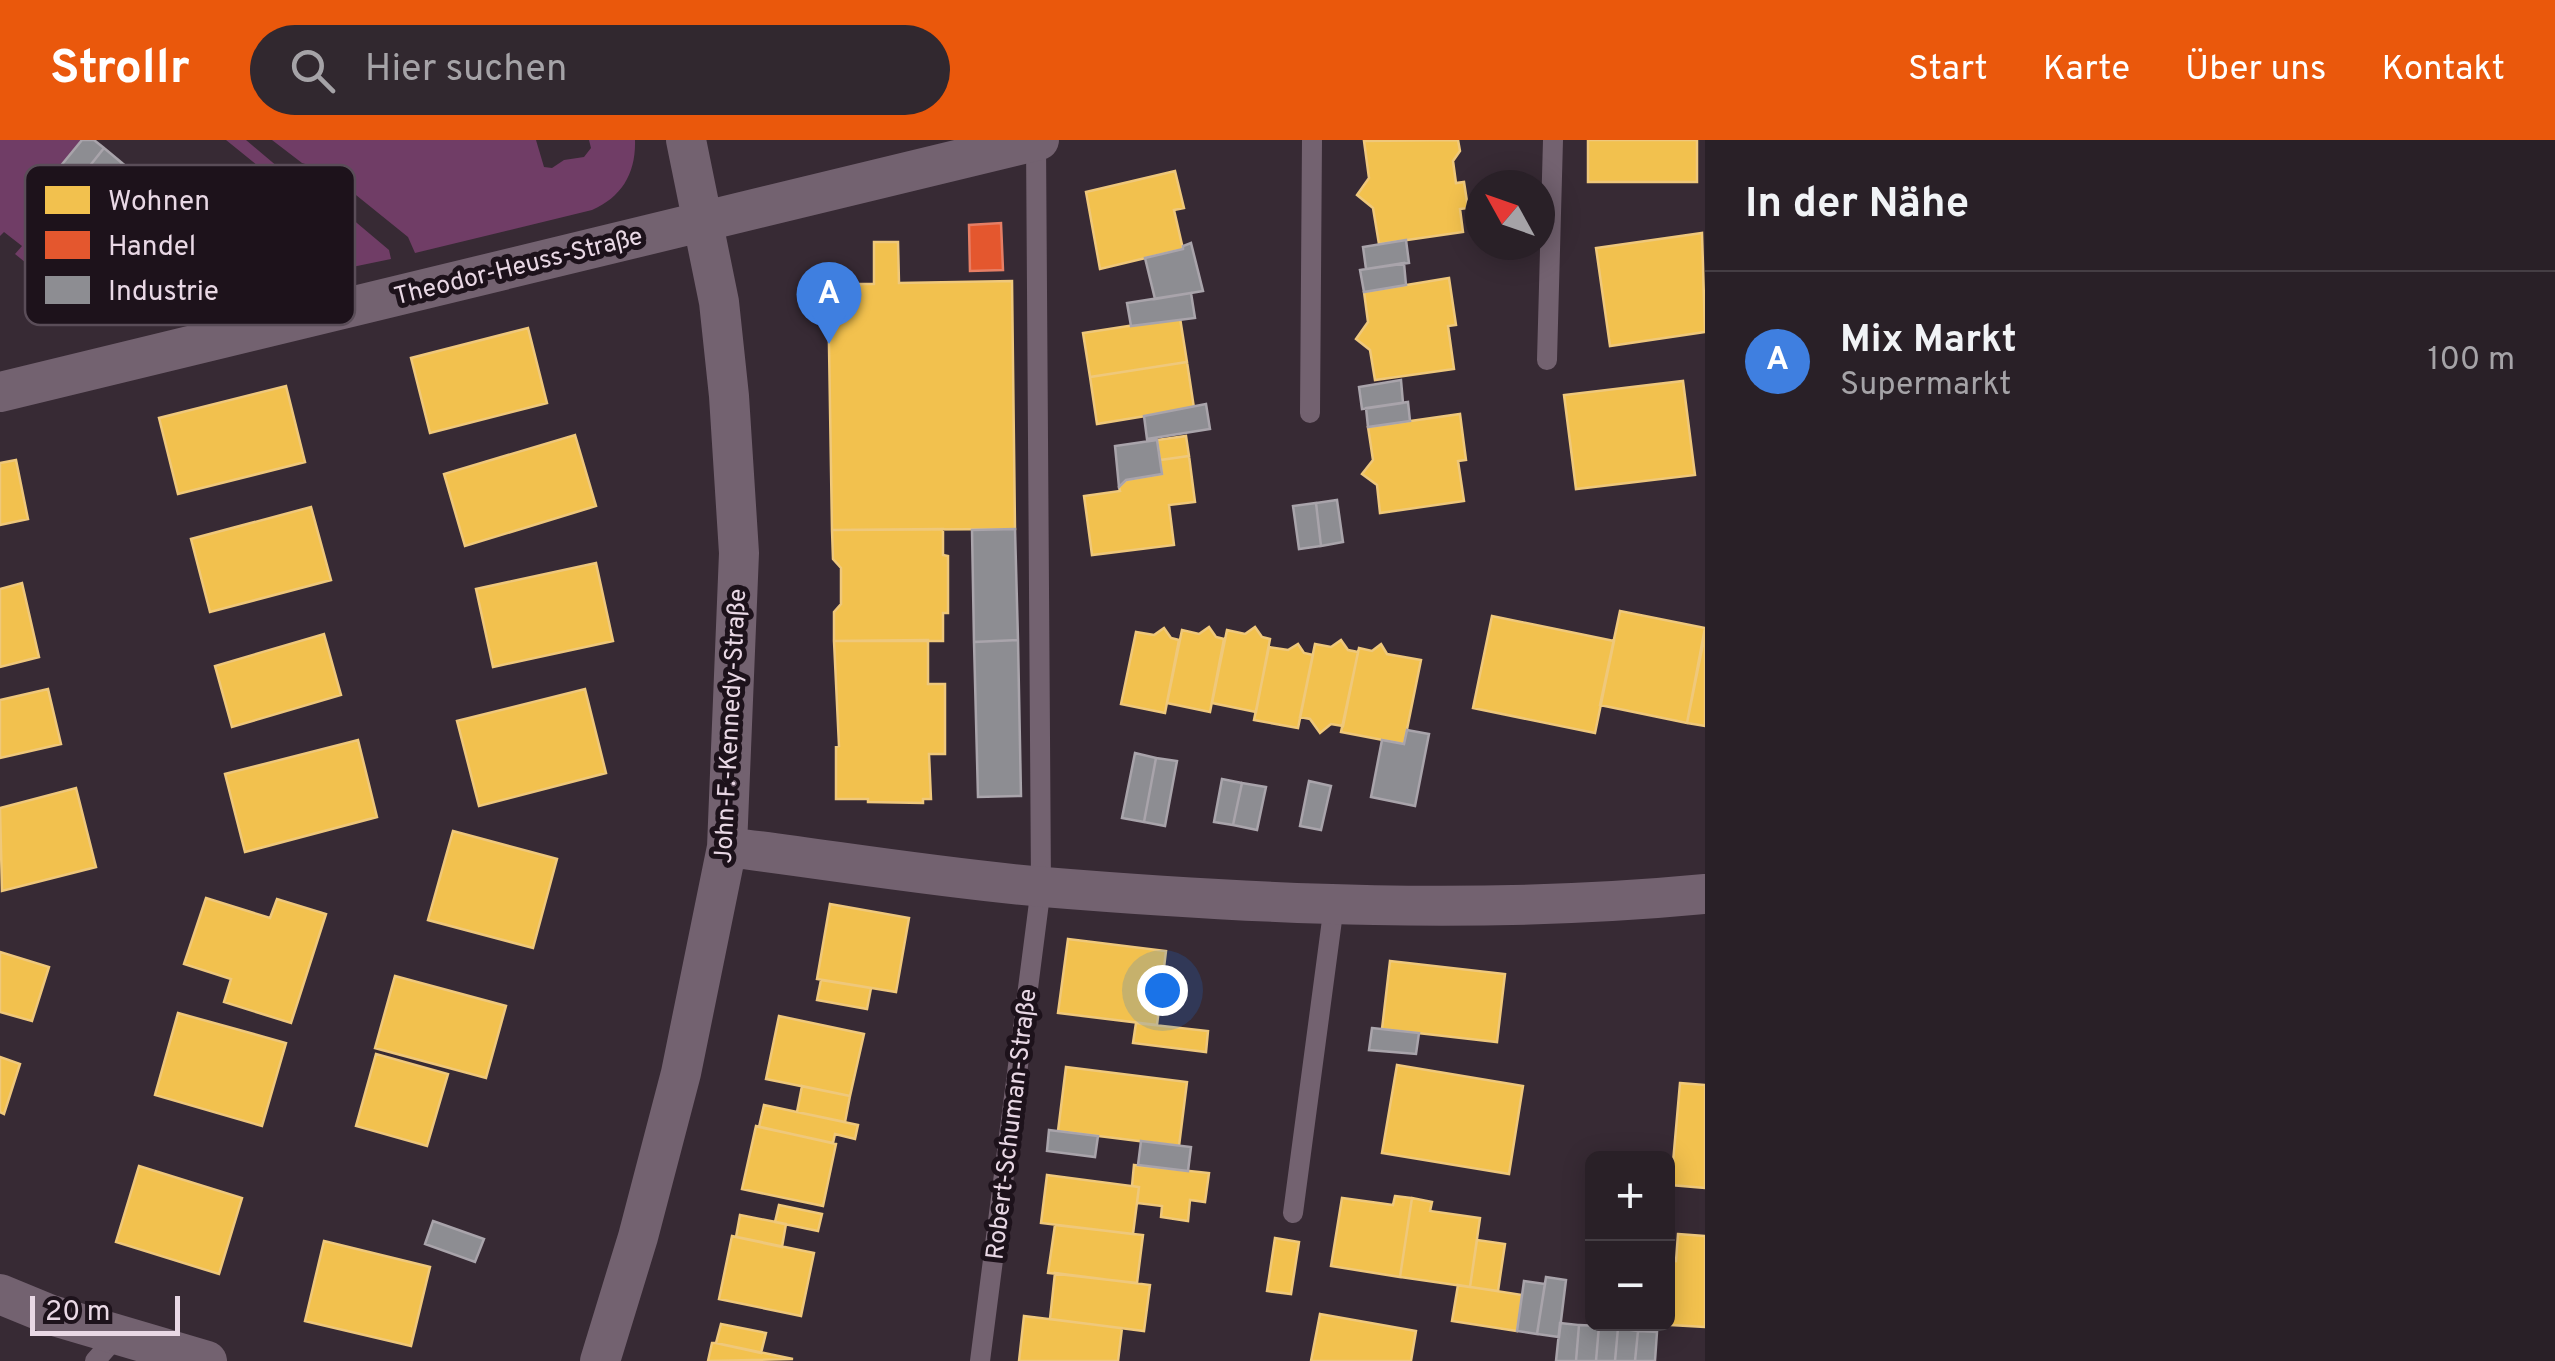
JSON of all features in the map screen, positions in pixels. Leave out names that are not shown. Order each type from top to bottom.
[{"type":"street","name":"John-F.-Kennedy-Straße","points":[[600,1361],[638,1237],[680,1073],[727,847],[739,553],[730,396],[719,302],[686,140]]},
{"type":"street","name":"Theodor-Heuss-Straße","points":[[355,305],[1038,140]]},
{"type":"street","name":"Theodor-Heuss-Straße","points":[[0,392],[274,325]]},
{"type":"street","points":[[727,847],[1042,887],[1334,906],[1630,901],[1705,894]]},
{"type":"street","points":[[0,1294],[51,1314],[106,1348],[207,1361]]},
{"type":"lane","name":"Theodor-Heuss-Straße","points":[[1038,140],[1042,887]]},
{"type":"lane","points":[[1310,413],[1312,140]]},
{"type":"lane","points":[[1547,360],[1553,140]]},
{"type":"lane","name":"Robert-Schuman-Straße","points":[[980,1361],[1042,887]]},
{"type":"lane","points":[[1292,1214],[1334,906]]},
{"type":"shaded area","points":[[0,140],[82,140],[62,165],[25,165],[25,262],[15,254],[22,246],[4,232],[0,236]]},
{"type":"shaded area","points":[[226,140],[246,140],[276,165],[257,165]]},
{"type":"shaded area","points":[[272,140],[536,140],[544,167],[552,168],[564,160],[584,157],[591,148],[589,140],[635,140],[630,173],[619,191],[603,205],[415,253],[408,237],[355,194],[355,165],[302,163]]},
{"type":"shaded area","points":[[355,221],[389,250],[391,259],[355,266]]},
{"type":"building: Wohnen","points":[[1458,140],[1460,151],[1453,161],[1456,183],[1464,182],[1465,188],[1465,208],[1460,209],[1463,232],[1379,244],[1373,208],[1357,195],[1369,178],[1364,141]]},
{"type":"building: Wohnen","points":[[1588,140],[1697,140],[1697,182],[1588,182]]},
{"type":"building: Wohnen","points":[[1175,171],[1184,208],[1174,210],[1183,249],[1100,269],[1086,192]]},
{"type":"building: Wohnen","points":[[1702,233],[1705,332],[1610,346],[1596,248]]},
{"type":"building: Wohnen","points":[[874,242],[898,242],[899,283],[1012,281],[1015,529],[832,530],[828,284],[874,284]]},
{"type":"building: Wohnen","points":[[1449,278],[1456,325],[1448,326],[1454,369],[1375,380],[1370,350],[1356,339],[1368,322],[1364,292]]},
{"type":"building: Wohnen","points":[[1180,318],[1187,362],[1090,377],[1083,333]]},
{"type":"building: Wohnen","points":[[528,328],[547,403],[430,433],[411,358]]},
{"type":"building: Wohnen","points":[[1187,362],[1194,408],[1097,424],[1090,377]]},
{"type":"building: Wohnen","points":[[1683,381],[1695,475],[1576,489],[1564,395]]},
{"type":"building: Wohnen","points":[[286,386],[305,462],[178,494],[159,418]]},
{"type":"building: Wohnen","points":[[1460,414],[1466,460],[1458,461],[1464,501],[1380,513],[1377,485],[1362,474],[1373,460],[1368,427]]},
{"type":"building: Wohnen","points":[[575,435],[596,506],[465,546],[444,474]]},
{"type":"building: Wohnen","points":[[1186,436],[1189,456],[1160,460],[1157,440]]},
{"type":"building: Wohnen","points":[[1189,456],[1195,502],[1169,505],[1174,545],[1092,555],[1084,496],[1120,491],[1126,480],[1162,474],[1160,460]]},
{"type":"building: Wohnen","points":[[16,460],[28,519],[0,525],[0,463]]},
{"type":"building: Wohnen","points":[[311,507],[331,580],[210,612],[191,539]]},
{"type":"building: Wohnen","points":[[943,529],[943,555],[948,556],[948,613],[943,613],[943,641],[834,641],[834,612],[841,604],[841,568],[833,559],[832,530]]},
{"type":"building: Wohnen","points":[[596,563],[613,641],[493,667],[476,589]]},
{"type":"building: Wohnen","points":[[22,583],[39,657],[0,667],[0,589]]},
{"type":"building: Wohnen","points":[[1620,611],[1705,628],[1687,723],[1600,705]]},
{"type":"building: Wohnen","points":[[1492,616],[1614,641],[1595,733],[1473,708]]},
{"type":"building: Wohnen","points":[[1209,627],[1216,637],[1224,639],[1210,712],[1167,703],[1182,630],[1199,634]]},
{"type":"building: Wohnen","points":[[1255,627],[1262,637],[1270,639],[1256,712],[1212,703],[1227,630],[1245,634]]},
{"type":"building: Wohnen","points":[[1164,628],[1171,638],[1179,640],[1165,713],[1121,704],[1136,632],[1154,635]]},
{"type":"building: Wohnen","points":[[324,634],[341,695],[232,727],[215,666]]},
{"type":"building: Wohnen","points":[[1705,634],[1705,726],[1687,723]]},
{"type":"building: Wohnen","points":[[928,640],[928,684],[945,684],[945,754],[929,754],[931,799],[923,799],[923,803],[836,799],[839,746],[834,641]]},
{"type":"building: Wohnen","points":[[1341,640],[1348,650],[1358,652],[1343,726],[1331,724],[1320,733],[1310,719],[1300,717],[1315,644],[1331,647]]},
{"type":"building: Wohnen","points":[[1298,644],[1304,653],[1313,655],[1298,728],[1254,720],[1269,647],[1288,650]]},
{"type":"building: Wohnen","points":[[1381,644],[1387,654],[1421,660],[1404,744],[1341,732],[1359,648],[1372,651]]},
{"type":"building: Wohnen","points":[[48,689],[61,744],[0,758],[0,700]]},
{"type":"building: Wohnen","points":[[585,689],[606,773],[479,806],[457,721]]},
{"type":"building: Wohnen","points":[[358,740],[377,817],[245,852],[225,774]]},
{"type":"building: Wohnen","points":[[76,788],[96,867],[2,891],[0,808]]},
{"type":"building: Wohnen","points":[[453,831],[557,859],[533,948],[428,920]]},
{"type":"building: Wohnen","points":[[206,898],[270,918],[277,899],[326,914],[291,1023],[224,1002],[231,979],[184,964]]},
{"type":"building: Wohnen","points":[[830,904],[909,918],[896,992],[817,979]]},
{"type":"building: Wohnen","points":[[1068,939],[1166,951],[1157,1025],[1058,1013]]},
{"type":"building: Wohnen","points":[[0,952],[49,967],[32,1021],[0,1012]]},
{"type":"building: Wohnen","points":[[1390,961],[1505,974],[1497,1042],[1382,1029]]},
{"type":"building: Wohnen","points":[[395,976],[506,1006],[486,1078],[375,1048]]},
{"type":"building: Wohnen","points":[[821,980],[871,988],[867,1009],[817,1000]]},
{"type":"building: Wohnen","points":[[178,1013],[286,1043],[262,1126],[155,1095]]},
{"type":"building: Wohnen","points":[[779,1016],[864,1034],[850,1096],[766,1079]]},
{"type":"building: Wohnen","points":[[1136,1023],[1208,1031],[1206,1052],[1133,1043]]},
{"type":"building: Wohnen","points":[[376,1054],[448,1074],[427,1146],[356,1126]]},
{"type":"building: Wohnen","points":[[0,1057],[20,1064],[4,1114],[0,1112]]},
{"type":"building: Wohnen","points":[[1397,1065],[1523,1086],[1509,1174],[1382,1153]]},
{"type":"building: Wohnen","points":[[1066,1067],[1187,1082],[1179,1146],[1058,1131]]},
{"type":"building: Wohnen","points":[[1680,1083],[1705,1085],[1705,1188],[1675,1185]]},
{"type":"building: Wohnen","points":[[802,1086],[850,1096],[845,1122],[797,1112]]},
{"type":"building: Wohnen","points":[[764,1105],[858,1125],[855,1139],[835,1134],[833,1143],[759,1127]]},
{"type":"building: Wohnen","points":[[756,1126],[836,1144],[823,1206],[742,1189]]},
{"type":"building: Wohnen","points":[[1134,1165],[1209,1173],[1205,1202],[1190,1200],[1188,1221],[1161,1217],[1162,1206],[1137,1203],[1139,1187],[1132,1186]]},
{"type":"building: Wohnen","points":[[139,1166],[242,1198],[219,1274],[116,1242]]},
{"type":"building: Wohnen","points":[[1047,1175],[1139,1187],[1133,1234],[1041,1223]]},
{"type":"building: Wohnen","points":[[1395,1196],[1412,1198],[1400,1277],[1331,1266],[1342,1198],[1393,1205]]},
{"type":"building: Wohnen","points":[[1412,1198],[1432,1202],[1430,1211],[1480,1218],[1470,1287],[1400,1277]]},
{"type":"building: Wohnen","points":[[779,1205],[822,1214],[818,1231],[775,1222]]},
{"type":"building: Wohnen","points":[[740,1215],[786,1224],[782,1247],[736,1237]]},
{"type":"building: Wohnen","points":[[1055,1225],[1143,1235],[1137,1283],[1048,1273]]},
{"type":"building: Wohnen","points":[[1678,1234],[1705,1236],[1705,1327],[1675,1325]]},
{"type":"building: Wohnen","points":[[732,1236],[814,1253],[801,1316],[719,1299]]},
{"type":"building: Wohnen","points":[[1275,1238],[1299,1242],[1291,1294],[1267,1291]]},
{"type":"building: Wohnen","points":[[1477,1240],[1505,1244],[1498,1291],[1470,1287]]},
{"type":"building: Wohnen","points":[[324,1241],[430,1267],[411,1346],[305,1321]]},
{"type":"building: Wohnen","points":[[1055,1273],[1150,1285],[1144,1331],[1050,1319]]},
{"type":"building: Wohnen","points":[[1458,1285],[1522,1295],[1517,1331],[1452,1321]]},
{"type":"building: Wohnen","points":[[1320,1314],[1416,1331],[1411,1361],[1311,1361]]},
{"type":"building: Wohnen","points":[[1024,1316],[1122,1328],[1118,1361],[1019,1361]]},
{"type":"building: Wohnen","points":[[721,1324],[766,1333],[761,1353],[716,1343]]},
{"type":"building: Wohnen","points":[[712,1343],[716,1343],[793,1359],[708,1361]]},
{"type":"building: Handel","points":[[1001,223],[1003,270],[970,271],[969,225]]},
{"type":"building: Industrie","points":[[82,140],[94,140],[104,148],[90,165],[61,165]]},
{"type":"building: Industrie","points":[[104,148],[122,163],[120,165],[90,165]]},
{"type":"building: Industrie","points":[[1406,240],[1409,263],[1366,269],[1363,247]]},
{"type":"building: Industrie","points":[[1191,243],[1203,291],[1155,299],[1145,258],[1183,249]]},
{"type":"building: Industrie","points":[[1404,263],[1406,285],[1364,292],[1360,270]]},
{"type":"building: Industrie","points":[[1191,293],[1195,318],[1131,326],[1127,303]]},
{"type":"building: Industrie","points":[[1401,380],[1403,403],[1362,409],[1359,387]]},
{"type":"building: Industrie","points":[[1408,402],[1410,421],[1368,427],[1366,408]]},
{"type":"building: Industrie","points":[[1206,404],[1210,429],[1147,439],[1144,416]]},
{"type":"building: Industrie","points":[[1157,440],[1162,474],[1126,480],[1119,487],[1115,446]]},
{"type":"building: Industrie","points":[[1337,500],[1343,542],[1321,546],[1316,503]]},
{"type":"building: Industrie","points":[[1316,503],[1321,546],[1299,549],[1293,506]]},
{"type":"building: Industrie","points":[[1015,529],[1018,640],[974,642],[972,530]]},
{"type":"building: Industrie","points":[[1018,640],[1021,796],[978,797],[974,642]]},
{"type":"building: Industrie","points":[[1407,730],[1429,734],[1415,806],[1371,797],[1382,740],[1404,744]]},
{"type":"building: Industrie","points":[[1135,753],[1156,758],[1144,822],[1122,818]]},
{"type":"building: Industrie","points":[[1156,758],[1177,761],[1165,826],[1144,822]]},
{"type":"building: Industrie","points":[[1222,779],[1242,783],[1233,825],[1214,822]]},
{"type":"building: Industrie","points":[[1309,781],[1331,786],[1321,830],[1300,826]]},
{"type":"building: Industrie","points":[[1242,783],[1266,787],[1257,830],[1233,825]]},
{"type":"building: Industrie","points":[[1372,1028],[1419,1033],[1416,1054],[1369,1050]]},
{"type":"building: Industrie","points":[[1049,1130],[1098,1136],[1095,1157],[1047,1151]]},
{"type":"building: Industrie","points":[[1141,1141],[1191,1147],[1188,1171],[1138,1165]]},
{"type":"building: Industrie","points":[[433,1221],[484,1239],[475,1262],[425,1244]]},
{"type":"building: Industrie","points":[[1546,1277],[1566,1280],[1559,1337],[1537,1334]]},
{"type":"building: Industrie","points":[[1524,1281],[1545,1284],[1537,1334],[1517,1331]]},
{"type":"building: Industrie","points":[[1560,1323],[1579,1325],[1576,1361],[1556,1361]]},
{"type":"building: Industrie","points":[[1579,1325],[1585,1325],[1585,1331],[1599,1331],[1596,1361],[1576,1361]]},
{"type":"building: Industrie","points":[[1599,1331],[1618,1331],[1615,1361],[1596,1361]]},
{"type":"building: Industrie","points":[[1618,1331],[1638,1331],[1635,1361],[1615,1361]]},
{"type":"building: Industrie","points":[[1638,1331],[1657,1332],[1655,1361],[1635,1361]]},
{"type":"place","name":"Mix Markt","points":[[829,344]]}]
